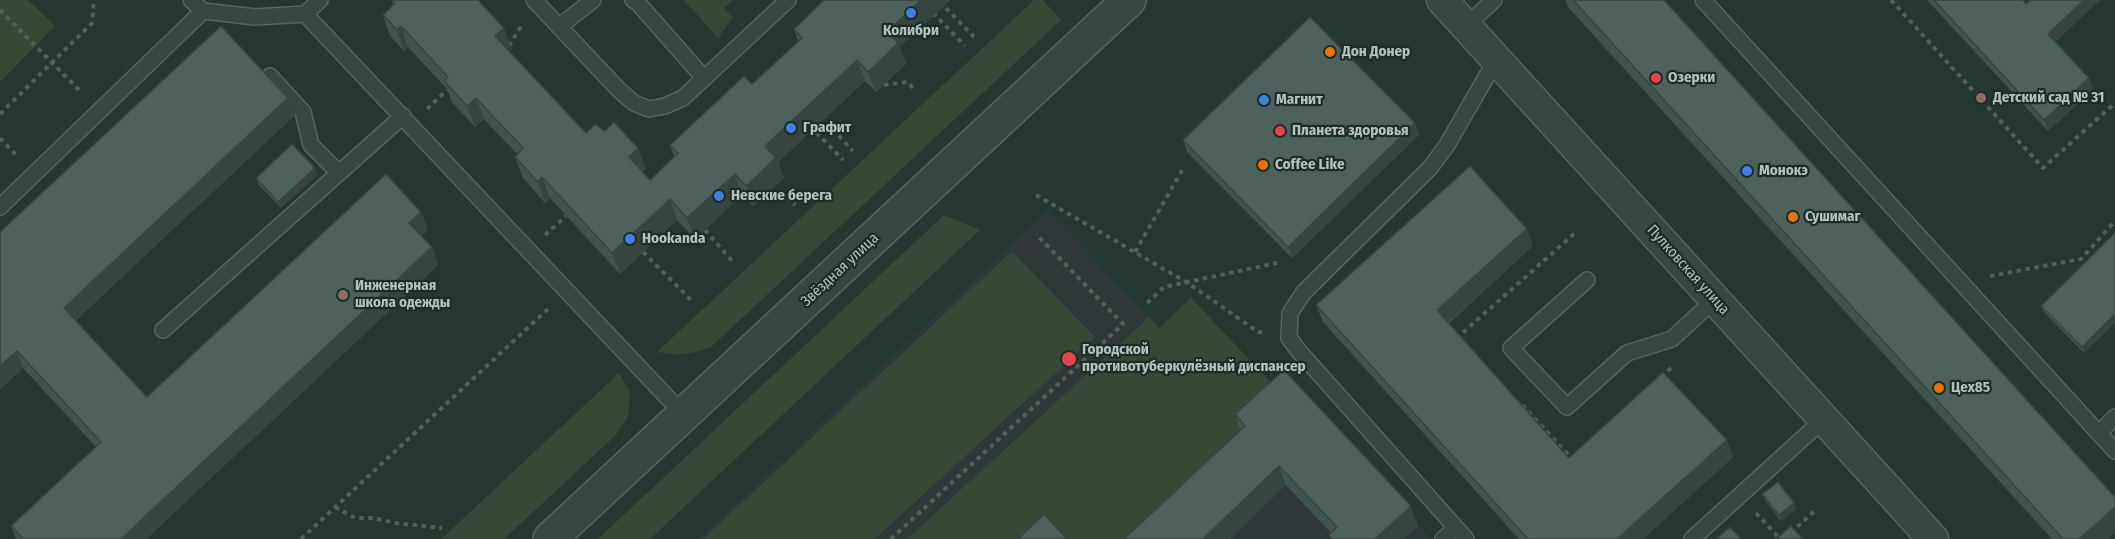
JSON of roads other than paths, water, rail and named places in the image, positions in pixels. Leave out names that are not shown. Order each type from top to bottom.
[{"type":"street","name":"Звёздная улица","points":[[550,539],[1129,0]]},
{"type":"street","name":"Пулковская улица","points":[[1442,0],[1933,539]]},
{"type":"lane","points":[[191,0],[203,11],[255,17],[305,14],[320,0]]},
{"type":"lane","points":[[534,0],[620,92],[634,103],[649,109],[665,106],[683,98],[788,0]]},
{"type":"lane","points":[[560,26],[593,0]]},
{"type":"lane","points":[[633,0],[704,78]]},
{"type":"lane","points":[[1466,26],[1494,0]]},
{"type":"lane","points":[[1703,0],[2115,451]]},
{"type":"lane","points":[[0,207],[203,11]]},
{"type":"lane","points":[[305,14],[684,415]]},
{"type":"lane","points":[[1443,539],[1461,533],[1298,350],[1289,338],[1290,313],[1304,292],[1430,168],[1447,146],[1496,60]]},
{"type":"lane","points":[[270,76],[303,112],[311,145],[339,173]]},
{"type":"lane","points":[[163,330],[403,116]]},
{"type":"lane","points":[[1587,280],[1511,348],[1567,407],[1627,352],[1672,339],[1715,299]]},
{"type":"lane","points":[[2099,433],[2115,417]]},
{"type":"lane","points":[[1692,539],[1824,419]]},
{"type":"place","name":"Колибри","points":[[911,13]]},
{"type":"place","name":"Дон Донер","points":[[1330,52]]},
{"type":"place","name":"Озерки","points":[[1656,78]]},
{"type":"place","name":"Детский сад № 31","points":[[1981,98]]},
{"type":"place","name":"Магнит","points":[[1264,100]]},
{"type":"place","name":"Графит","points":[[791,128]]},
{"type":"place","name":"Планета здоровья","points":[[1280,131]]},
{"type":"place","name":"Coffee Like","points":[[1263,165]]},
{"type":"place","name":"Монокэ","points":[[1747,171]]},
{"type":"place","name":"Невские берега","points":[[719,196]]},
{"type":"place","name":"Сушимаг","points":[[1793,217]]},
{"type":"place","name":"Hookanda","points":[[630,239]]},
{"type":"place","name":"Инженерная школа одежды","points":[[343,295]]},
{"type":"place","name":"Городской противотуберкулёзный диспансер","points":[[1069,359]]},
{"type":"place","name":"Цех85","points":[[1939,388]]}]
